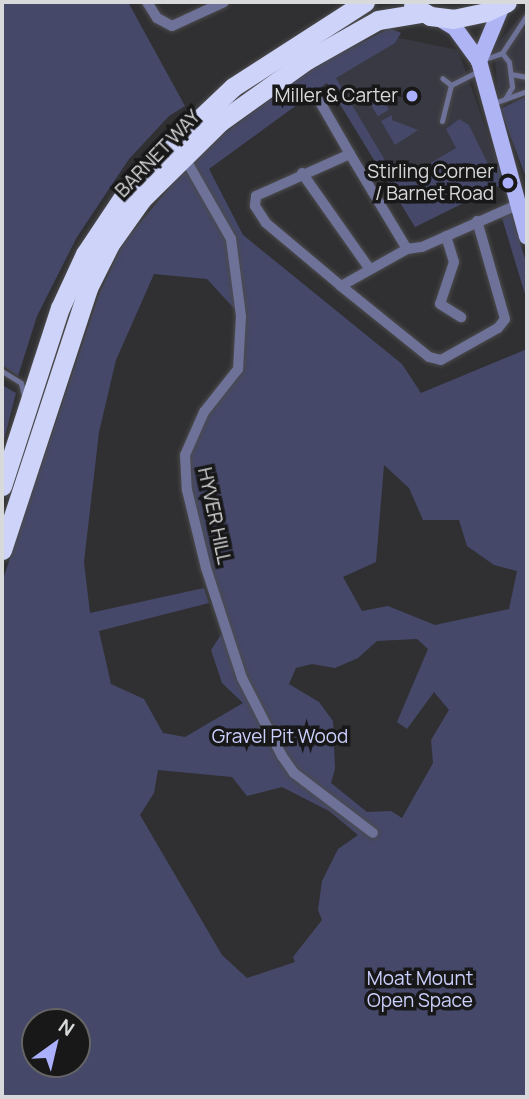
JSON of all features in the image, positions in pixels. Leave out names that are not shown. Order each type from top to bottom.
[{"type":"highway","name":"BARNET WAY","points":[[2,550],[88,288],[110,244],[180,146],[233,87],[365,2]]},
{"type":"highway","name":"BARNET WAY","points":[[2,486],[60,308],[85,254],[132,182],[307,60],[378,20],[423,11],[465,17],[504,4]]},
{"type":"main road","points":[[483,62],[504,4]]},
{"type":"main road","points":[[423,11],[455,28],[483,62],[498,101],[527,237]]},
{"type":"street","points":[[147,2],[157,18],[172,26],[224,2]]},
{"type":"street","points":[[320,102],[407,249]]},
{"type":"street","name":"HYVER HILL","points":[[180,146],[231,239],[241,316],[238,369],[204,412],[185,455],[187,490],[206,568],[242,678],[282,756],[294,773],[373,833]]},
{"type":"street","points":[[350,154],[262,190],[255,206],[272,229],[429,357],[441,360],[498,328],[505,319],[477,221]]},
{"type":"street","points":[[302,173],[369,268]]},
{"type":"street","points":[[341,286],[407,249],[446,236],[519,204]]},
{"type":"street","points":[[446,236],[454,262],[440,304],[461,317]]},
{"type":"lane","points":[[442,121],[451,85],[483,62],[502,53],[527,15]]},
{"type":"lane","points":[[498,101],[512,86],[511,74],[502,53]]},
{"type":"lane","points":[[511,74],[527,77]]},
{"type":"lane","points":[[442,78],[451,85]]},
{"type":"lane","points":[[498,101],[527,91]]},
{"type":"lane","points":[[2,371],[21,383],[27,408]]},
{"type":"lane","points":[[21,383],[39,374]]},
{"type":"shaded area","points":[[527,10],[527,88],[499,108],[494,47]]},
{"type":"shaded area","points":[[399,38],[458,50],[505,183],[415,227],[327,83]]},
{"type":"green space","points":[[2,2],[128,2],[185,106],[169,116],[129,159],[77,237],[37,316],[18,376],[2,365]]},
{"type":"green space","points":[[390,28],[401,33],[395,43],[336,78],[398,182],[456,148],[446,129],[459,119],[469,125],[489,166],[500,167],[502,184],[415,227],[327,83],[209,169],[243,235],[402,364],[421,393],[527,349],[527,1097],[2,1097],[2,582],[99,294],[123,243],[200,151],[315,66]],"holes":[[[154,274],[207,279],[241,316],[238,369],[192,436],[187,490],[224,630],[211,650],[222,683],[243,703],[185,737],[163,733],[144,699],[111,684],[99,631],[209,603],[204,588],[90,613],[84,562],[99,432],[116,360]],[[384,465],[409,488],[423,520],[459,520],[467,546],[494,565],[517,571],[509,609],[435,625],[388,606],[362,611],[343,577],[376,562]],[[417,639],[428,649],[397,722],[407,729],[434,692],[449,710],[431,740],[433,763],[402,818],[391,811],[367,812],[331,783],[335,769],[333,721],[319,702],[289,684],[296,668],[312,664],[335,668],[358,658],[377,641]],[[158,770],[232,777],[247,796],[282,787],[329,811],[358,835],[338,849],[322,881],[318,910],[322,920],[293,957],[295,962],[247,978],[222,955],[140,815],[154,793]]]},
{"type":"green space","points":[[374,85],[389,110],[378,117],[363,92]]},
{"type":"green space","points":[[527,96],[527,180],[500,109]]},
{"type":"green space","points":[[392,115],[392,120],[418,130],[395,145],[381,121]]},
{"type":"green space","points":[[511,211],[527,266],[527,301],[502,218]]},
{"type":"green space","points":[[2,385],[16,393],[2,448]]},
{"type":"place","name":"Miller & Carter","points":[[412,96]]},
{"type":"place","name":"Stirling Corner / Barnet Road","points":[[508,183]]},
{"type":"park label","name":"Gravel Pit Wood","points":[[280,737]]},
{"type":"park label","name":"Moat Mount Open Space","points":[[420,990]]}]
